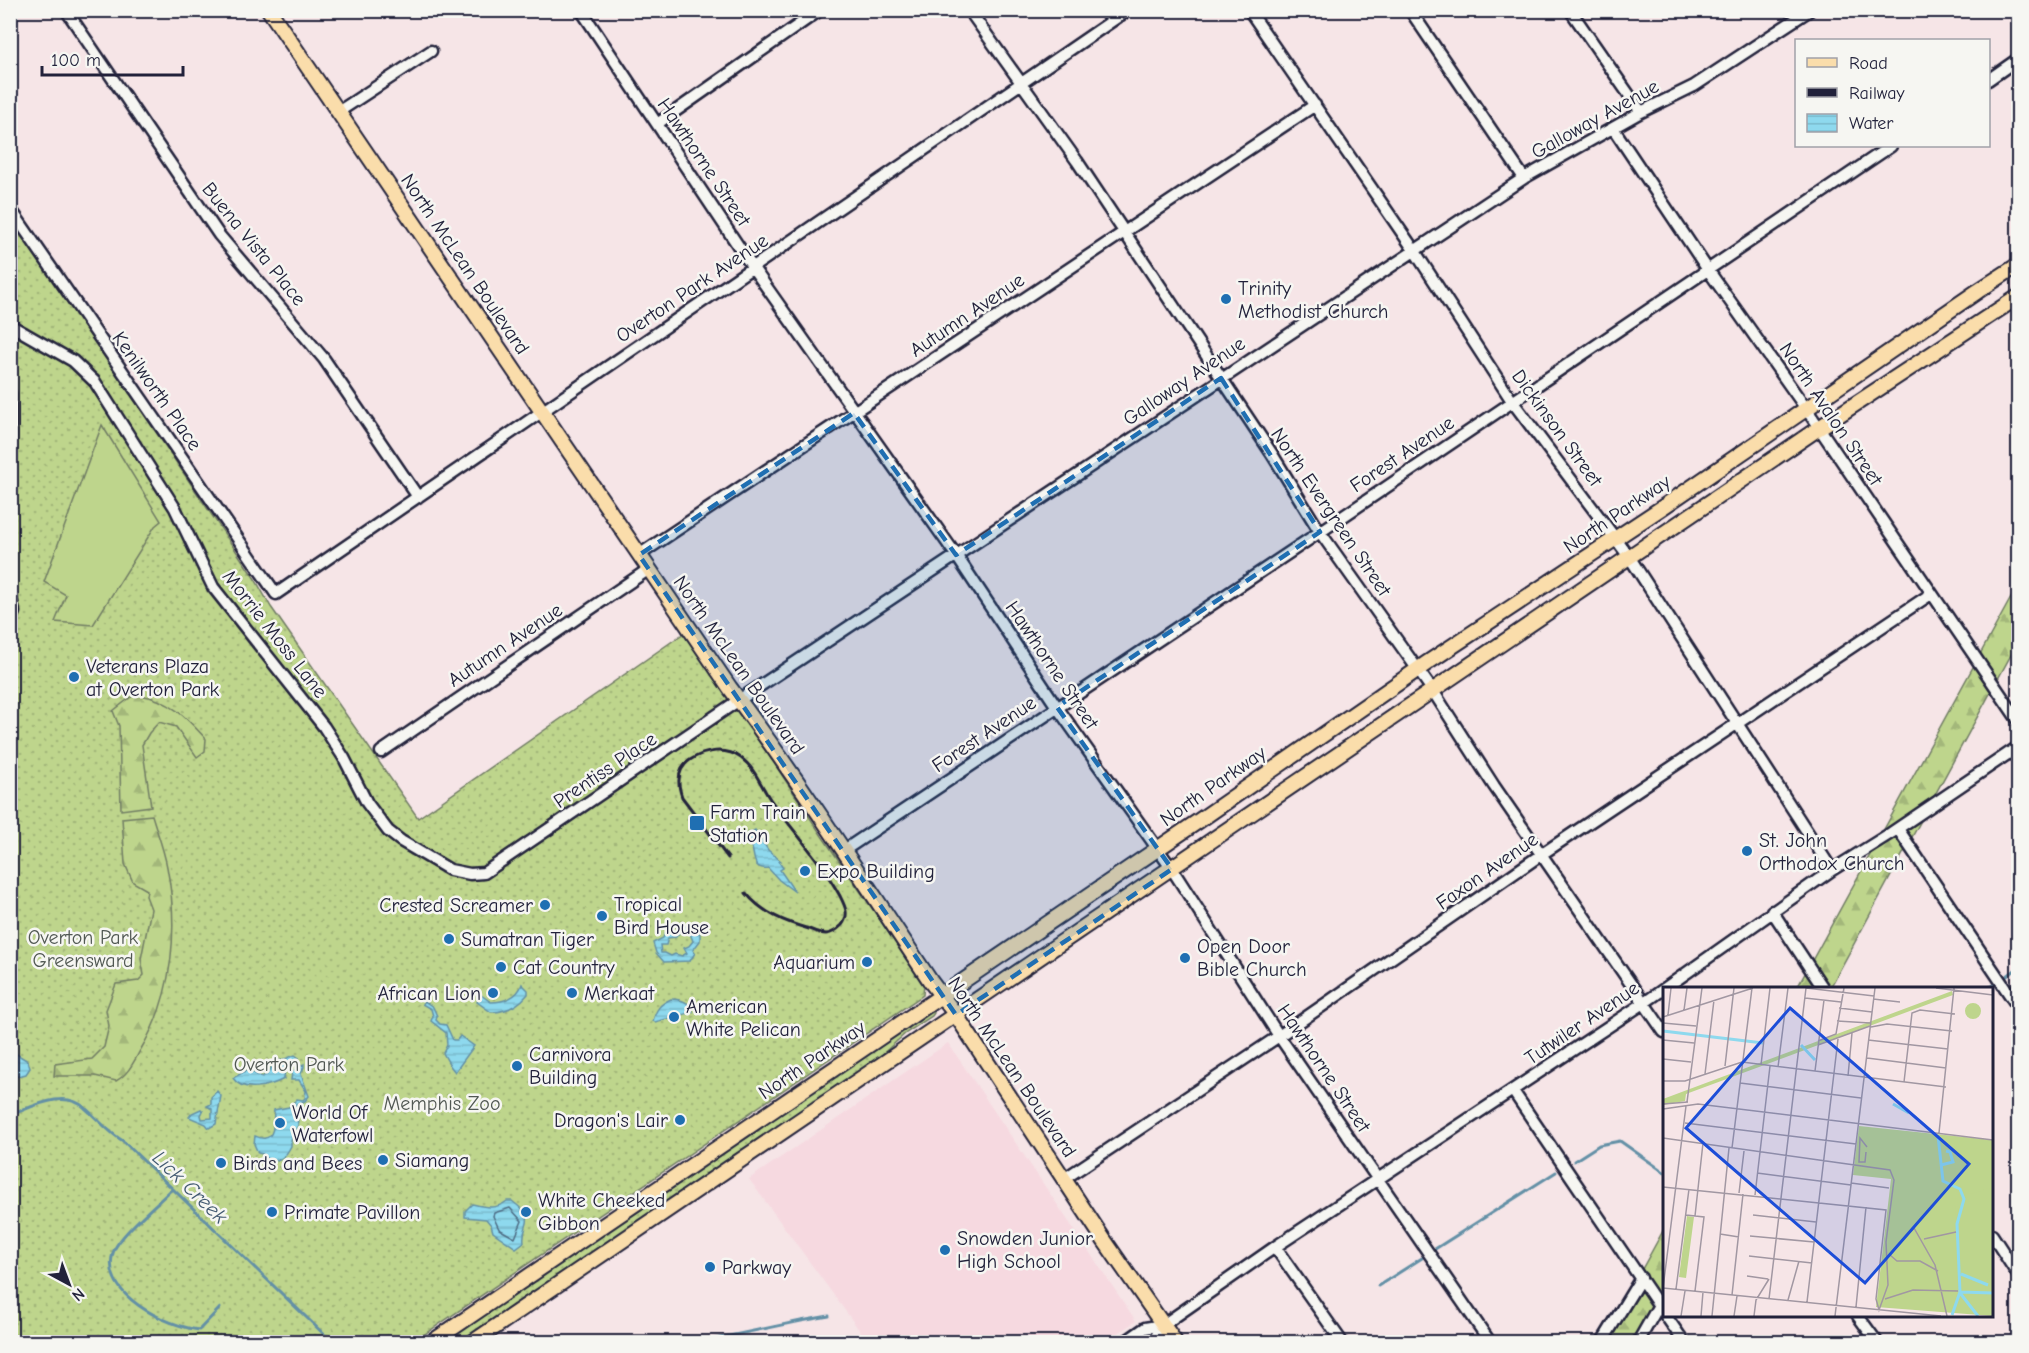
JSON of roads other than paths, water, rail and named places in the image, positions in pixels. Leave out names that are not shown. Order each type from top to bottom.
[{"type":"main road","name":"North McLean Boulevard","points":[[269,10],[738,700],[794,776],[956,1015],[1110,1250],[1175,1342]]},
{"type":"main road","name":"North Parkway","points":[[432,1342],[1417,670],[1616,539],[2019,265]]},
{"type":"main road","points":[[472,1342],[1819,428],[2019,297]]},
{"type":"street","name":"Buena Vista Place","points":[[66,10],[219,235],[324,359],[418,497]]},
{"type":"street","name":"Hawthorne Street","points":[[581,10],[753,268],[956,555],[1057,707],[1172,869],[1279,1036],[1490,1342]]},
{"type":"street","points":[[657,124],[820,10]]},
{"type":"street","name":"North Evergreen Street","points":[[969,10],[1023,84],[1123,231],[1272,454],[1320,531],[1433,691],[1494,786],[1663,1029]]},
{"type":"street","name":"Overton Park Avenue","points":[[276,594],[1128,10]]},
{"type":"street","name":"Dickinson Street","points":[[1249,10],[1414,250],[1512,401],[1630,558],[1832,870]]},
{"type":"street","points":[[1410,10],[1524,178]]},
{"type":"street","points":[[1570,10],[1641,112]]},
{"type":"street","name":"Galloway Avenue","points":[[738,700],[1524,178],[1641,112],[1694,86],[1810,10]]},
{"type":"street","points":[[339,112],[430,51]]},
{"type":"street","points":[[1990,79],[2019,59]]},
{"type":"street","name":"Autumn Avenue","points":[[639,555],[1315,105]]},
{"type":"street","name":"North Avalon Street","points":[[1613,128],[1708,270],[1807,410],[2019,720]]},
{"type":"street","name":"Forest Avenue","points":[[843,850],[1890,147]]},
{"type":"street","name":"Kenilworth Place","points":[[10,208],[276,594]]},
{"type":"street","name":"Morrie Moss Lane","points":[[10,325],[73,362],[95,382],[175,508],[213,587],[324,727],[368,803],[388,831],[450,870],[470,874],[484,873],[492,869]]},
{"type":"street","points":[[10,393],[10,463]]},
{"type":"street","name":"Autumn Avenue","points":[[381,752],[649,569]]},
{"type":"street","points":[[10,593],[14,612],[10,621]]},
{"type":"street","name":"Faxon Avenue","points":[[1064,1179],[1279,1036],[1542,854],[1931,594]]},
{"type":"street","name":"Prentiss Place","points":[[492,869],[738,700]]},
{"type":"street","name":"Tutwiler Avenue","points":[[1666,987],[1832,870],[1898,829],[2019,747]]},
{"type":"street","points":[[1898,829],[2019,1008]]},
{"type":"street","points":[[1772,911],[1822,987]]},
{"type":"street","name":"Tutwiler Avenue","points":[[1150,1342],[1154,1340],[1163,1325],[1275,1247],[1663,989]]},
{"type":"street","points":[[1513,1091],[1663,1311],[1638,1342]]},
{"type":"street","points":[[1993,1236],[2019,1275]]},
{"type":"street","points":[[1275,1247],[1342,1342]]},
{"type":"street","points":[[1602,1342],[1641,1278]]},
{"type":"street","points":[[1667,1317],[1684,1342]]},
{"type":"street","points":[[1859,1317],[1876,1342]]},
{"type":"street","name":"Tutwiler Avenue","points":[[1125,1342],[1145,1328],[1163,1325]]},
{"type":"water","points":[[755,830],[768,850],[781,861],[779,862],[783,868],[780,870],[795,892],[768,868],[757,865],[747,834]]},
{"type":"water","points":[[681,925],[695,927],[700,934],[700,941],[693,950],[695,953],[690,961],[664,962],[656,953],[653,943],[663,938],[665,933],[671,931],[674,933]],"holes":[[[681,930],[689,931],[693,941],[684,948],[687,953],[682,956],[661,953],[660,945],[666,945],[668,938],[676,937]]]},
{"type":"water","points":[[522,984],[528,990],[528,994],[516,1005],[507,1009],[491,1012],[477,1002],[481,995],[491,1002],[505,1000],[514,995]]},
{"type":"water","points":[[671,999],[685,1002],[693,1012],[653,1021],[659,1007]]},
{"type":"water","points":[[424,1001],[433,1007],[437,1016],[436,1020],[446,1025],[453,1040],[457,1040],[460,1036],[474,1046],[455,1072],[443,1053],[447,1045],[446,1033],[431,1021],[433,1016],[431,1009],[422,1004]]},
{"type":"water","points":[[10,1050],[28,1061],[30,1068],[26,1074],[11,1078]]},
{"type":"water","points":[[295,1055],[299,1058],[285,1068],[284,1079],[278,1082],[249,1087],[237,1083],[233,1078],[247,1070],[262,1077],[268,1073],[274,1063]]},
{"type":"water","points":[[304,1064],[301,1074],[309,1096],[305,1101],[296,1104],[298,1125],[291,1140],[291,1146],[282,1158],[268,1160],[263,1154],[258,1153],[254,1144],[255,1136],[269,1137],[273,1126],[274,1110],[289,1107],[297,1099],[305,1098],[306,1091],[299,1080],[291,1080],[292,1072]]},
{"type":"water","points":[[217,1091],[221,1096],[216,1124],[209,1128],[206,1124],[189,1117],[201,1109],[202,1119],[212,1118],[212,1109],[207,1106],[211,1104],[211,1097]]},
{"type":"water","points":[[512,1201],[525,1213],[527,1218],[524,1242],[516,1248],[493,1232],[486,1219],[465,1217],[465,1211],[472,1204],[495,1207]]},
{"type":"waterway","points":[[2007,976],[2018,968]]},
{"type":"waterway","points":[[1990,987],[1994,985]]},
{"type":"waterway","name":"Lick Creek","points":[[10,1115],[38,1104],[58,1100],[68,1100],[85,1108],[123,1141],[332,1342]]},
{"type":"waterway","points":[[1574,1161],[1599,1145],[1620,1141],[1663,1171]]},
{"type":"waterway","points":[[1435,1249],[1556,1172]]},
{"type":"waterway","points":[[172,1189],[130,1229],[116,1246],[112,1268],[116,1282],[139,1306],[154,1315],[186,1327],[199,1330],[220,1308]]},
{"type":"waterway","points":[[1378,1286],[1422,1258]]},
{"type":"waterway","name":"Lick Creek","points":[[701,1342],[829,1316]]},
{"type":"railway","points":[[728,858],[682,797],[679,787],[680,772],[686,764],[709,752],[729,752],[741,758],[750,767],[770,799],[816,858],[832,883],[845,907],[846,918],[835,931],[822,934],[774,916],[746,893]]},
{"type":"place","name":"Trinity Methodist Church","points":[[1226,299]]},
{"type":"place","name":"Veterans Plaza at Overton Park","points":[[74,677]]},
{"type":"place","name":"Farm Train Station","points":[[697,823]]},
{"type":"place","name":"St. John Orthodox Church","points":[[1747,851]]},
{"type":"place","name":"Expo Building","points":[[805,871]]},
{"type":"place","name":"Crested Screamer","points":[[545,905]]},
{"type":"place","name":"Tropical Bird House","points":[[602,916]]},
{"type":"place","name":"Sumatran Tiger","points":[[449,939]]},
{"type":"place","name":"Open Door Bible Church","points":[[1185,958]]},
{"type":"place","name":"Aquarium","points":[[867,962]]},
{"type":"place","name":"Cat Country","points":[[501,967]]},
{"type":"place","name":"African Lion","points":[[493,993]]},
{"type":"place","name":"Merkaat","points":[[572,993]]},
{"type":"place","name":"American White Pelican","points":[[674,1017]]},
{"type":"place","name":"Carnivora Building","points":[[517,1066]]},
{"type":"place","name":"Dragon's Lair","points":[[680,1120]]},
{"type":"place","name":"World Of Waterfowl","points":[[280,1123]]},
{"type":"place","name":"Siamang","points":[[383,1160]]},
{"type":"place","name":"Birds and Bees","points":[[221,1163]]},
{"type":"place","name":"Primate Pavillon","points":[[272,1212]]},
{"type":"place","name":"White Cheeked Gibbon","points":[[526,1212]]},
{"type":"place","name":"Snowden Junior High School","points":[[945,1250]]},
{"type":"place","name":"Parkway","points":[[710,1267]]},
{"type":"park label","name":"Overton Park Greensward","points":[[83,948]]},
{"type":"park label","name":"Overton Park","points":[[289,1064]]},
{"type":"park label","name":"Memphis Zoo","points":[[442,1103]]}]
